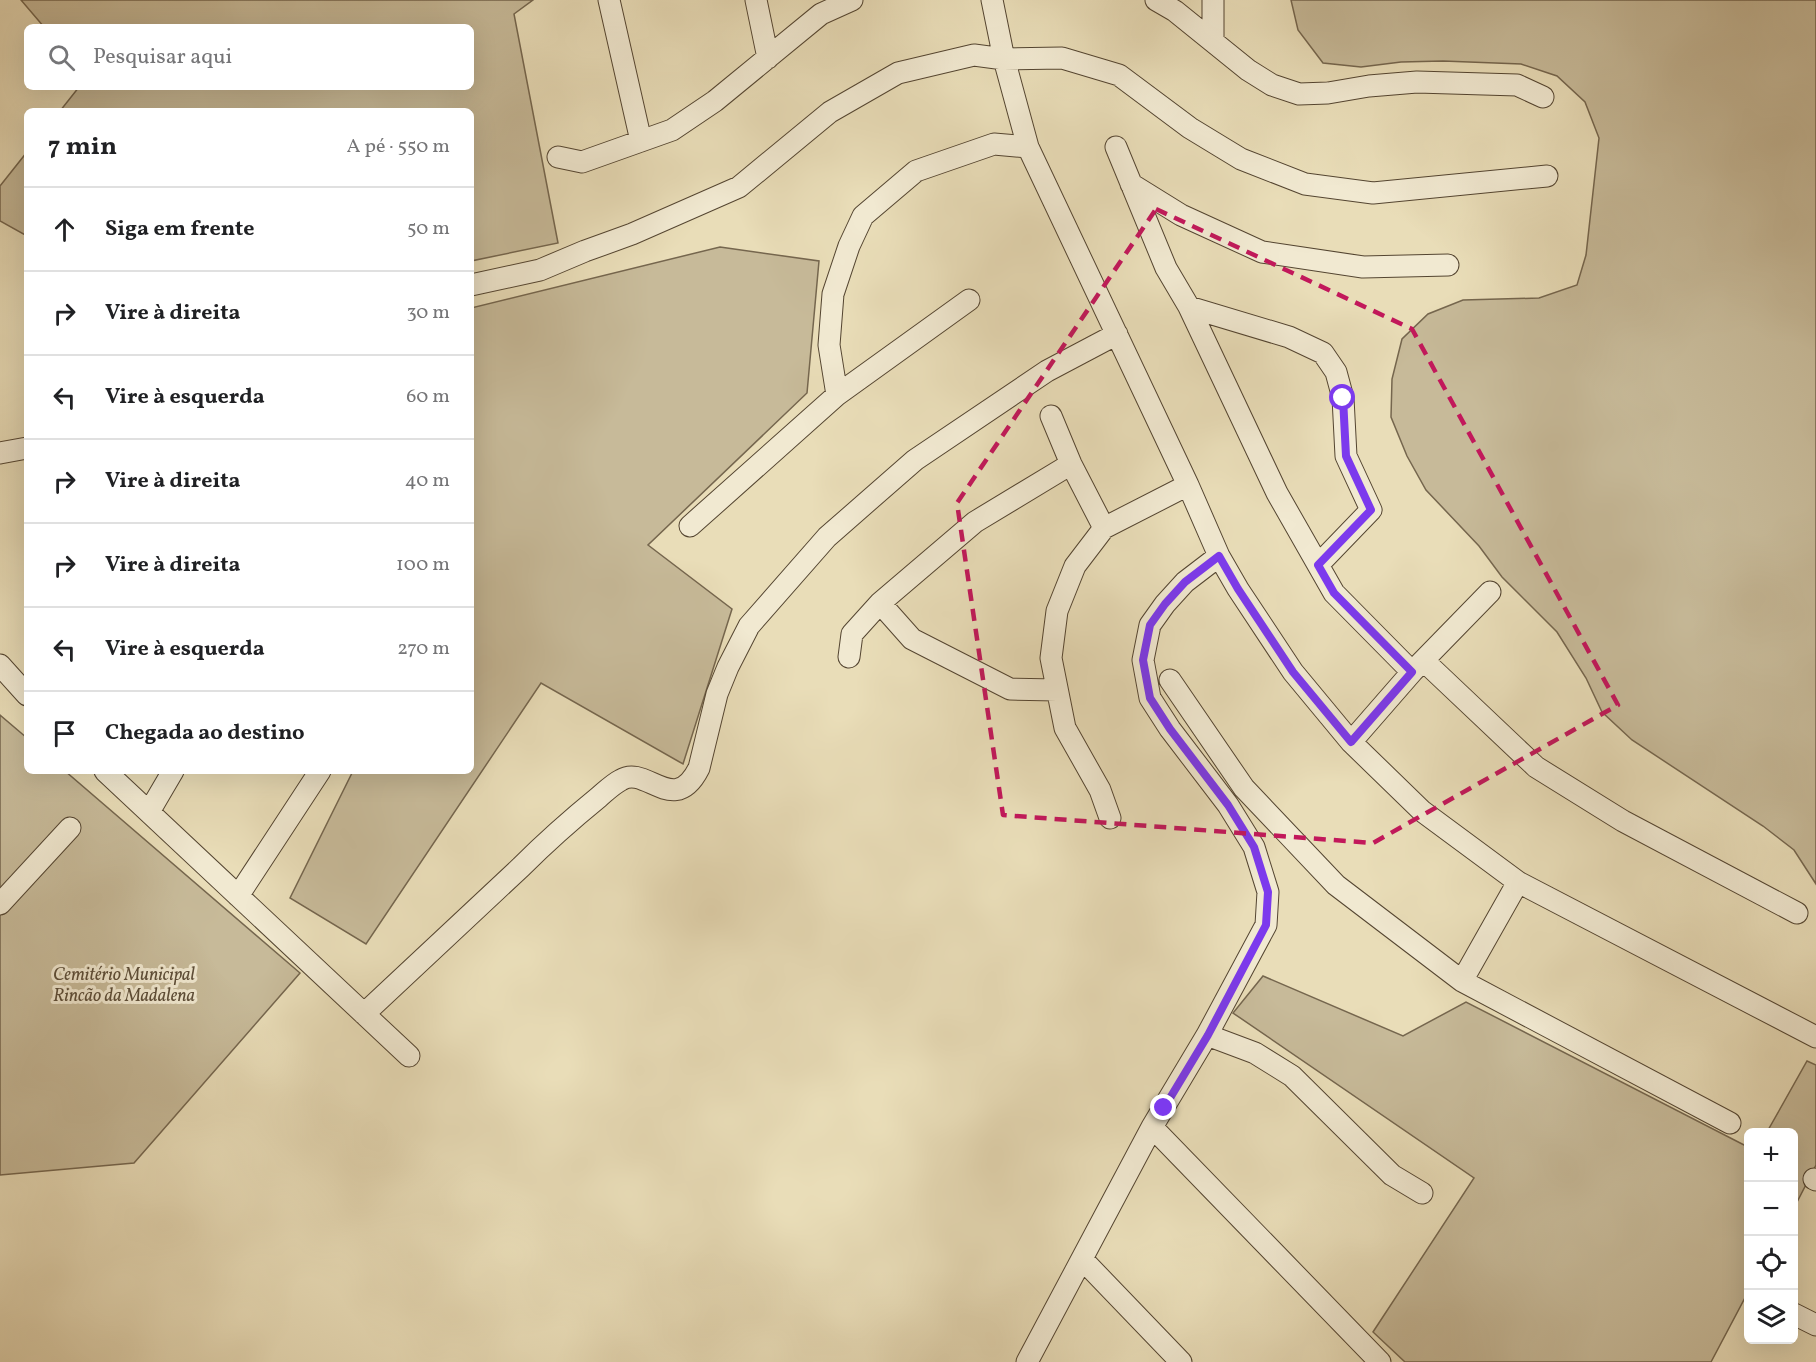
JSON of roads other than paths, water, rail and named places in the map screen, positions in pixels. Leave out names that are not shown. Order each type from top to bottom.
[{"type":"street","points":[[609,0],[640,141]]},
{"type":"street","points":[[756,0],[768,58]]},
{"type":"street","points":[[558,157],[582,162],[672,130],[715,101],[821,14],[852,0]]},
{"type":"street","points":[[992,0],[1004,59],[1028,147],[1219,556],[1293,672],[1351,742],[1422,811],[1518,882],[1816,1037]]},
{"type":"street","points":[[1156,0],[1175,11],[1248,70],[1272,86],[1299,94],[1328,93],[1369,86],[1417,82],[1517,85],[1543,98]]},
{"type":"street","points":[[1213,0],[1213,40]]},
{"type":"street","points":[[474,284],[540,270],[632,234],[740,187],[830,112],[898,73],[974,55],[1004,59],[1062,58],[1119,75],[1190,128],[1241,159],[1305,184],[1372,193],[1547,176]]},
{"type":"street","points":[[837,396],[829,345],[833,294],[849,246],[863,216],[916,171],[994,144],[1028,147]]},
{"type":"street","points":[[1116,147],[1166,268],[1189,307],[1277,493],[1334,593],[1536,766],[1623,821],[1797,913]]},
{"type":"street","points":[[1131,184],[1181,215],[1262,252],[1363,267],[1448,265]]},
{"type":"street","points":[[690,526],[837,396],[969,300]]},
{"type":"street","points":[[1189,307],[1289,337],[1323,353],[1336,372],[1343,398],[1346,456],[1371,510],[1318,565]]},
{"type":"street","points":[[364,1014],[571,819],[621,779],[637,776],[658,787],[668,789],[688,784],[695,777],[699,768],[717,694],[749,626],[827,537],[915,460],[1047,371],[1117,334]]},
{"type":"street","points":[[1051,416],[1071,464],[1104,528]]},
{"type":"street","points":[[0,453],[24,449]]},
{"type":"street","points":[[849,657],[852,634],[880,603],[975,522],[1071,464]]},
{"type":"street","points":[[1110,818],[1100,790],[1065,728],[1051,658],[1057,610],[1075,566],[1104,528],[1188,486]]},
{"type":"street","points":[[1027,1362],[1152,1127],[1208,1035],[1266,925],[1268,892],[1254,847],[1228,805],[1170,729],[1150,698],[1143,660],[1150,625],[1165,604],[1185,582],[1219,556]]},
{"type":"street","points":[[1351,742],[1418,667],[1490,592]]},
{"type":"street","points":[[880,603],[912,639],[1010,689],[1057,690]]},
{"type":"street","points":[[0,665],[24,692]]},
{"type":"street","points":[[1170,680],[1244,788],[1336,885],[1462,981],[1730,1123]]},
{"type":"street","points":[[108,774],[409,1056]]},
{"type":"street","points":[[149,812],[172,774]]},
{"type":"street","points":[[238,896],[318,774]]},
{"type":"street","points":[[0,904],[70,828]]},
{"type":"street","points":[[1462,981],[1518,882]]},
{"type":"street","points":[[1208,1035],[1256,1053],[1292,1076],[1392,1175],[1422,1193]]},
{"type":"street","points":[[1152,1127],[1380,1362]]},
{"type":"street","points":[[1082,1259],[1181,1362]]},
{"type":"street","points":[[1798,1316],[1816,1325]]},
{"type":"park label","name":"Cemitério Municipal Rincão da Madalena","points":[[124,985]]}]
